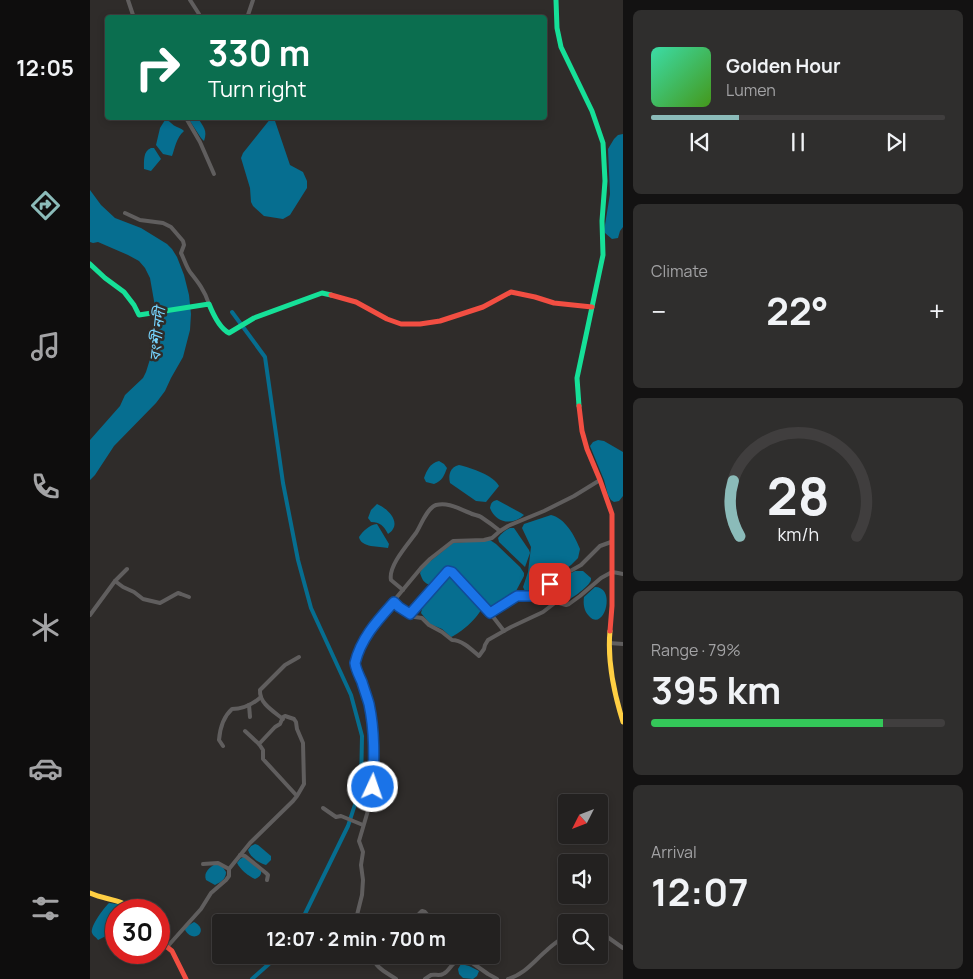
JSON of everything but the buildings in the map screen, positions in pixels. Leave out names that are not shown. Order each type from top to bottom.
[{"type":"street","points":[[128,0],[133,15]]},
{"type":"street","points":[[190,0],[199,15]]},
{"type":"street","points":[[248,15],[253,0]]},
{"type":"street","points":[[556,0],[557,28],[561,47],[592,111],[603,143],[605,181],[602,221],[603,255],[580,363],[578,394],[582,431],[587,449],[612,514],[612,606],[609,644],[611,673],[623,722]]},
{"type":"street","points":[[187,120],[209,160],[214,174]]},
{"type":"street","points":[[124,213],[148,222],[162,223],[171,227],[183,241],[184,246],[181,253],[189,270],[207,295],[212,313],[226,332],[229,333],[254,318],[322,293],[356,302],[387,319],[401,324],[440,321],[483,307],[511,292],[554,303],[592,307]]},
{"type":"street","points":[[90,264],[124,292],[139,315],[208,304]]},
{"type":"street","points":[[357,914],[363,884],[361,865],[363,852],[359,840],[372,797],[374,765],[374,737],[369,704],[355,666],[364,638],[430,559],[452,541],[492,538],[500,530],[574,496],[600,480]]},
{"type":"street","points":[[403,590],[391,580],[391,574],[395,563],[433,507],[450,505],[480,516],[500,530]]},
{"type":"street","points":[[490,613],[517,596],[535,596],[581,564],[600,546],[611,542]]},
{"type":"street","points":[[90,615],[115,581],[127,569]]},
{"type":"street","points":[[410,614],[448,571],[451,571],[504,631]]},
{"type":"street","points":[[394,602],[415,617],[422,618],[429,626],[442,632],[452,640],[455,639],[461,642],[479,656],[488,640],[543,612],[556,602],[569,604],[601,578],[612,572],[623,574]]},
{"type":"street","points":[[115,581],[143,599],[157,603],[178,594],[189,597]]},
{"type":"street","points":[[609,644],[623,644]]},
{"type":"street","points":[[283,719],[268,707],[261,698],[260,690],[285,665],[299,658]]},
{"type":"street","points":[[224,746],[219,737],[225,717],[232,709],[249,705],[261,698]]},
{"type":"street","points":[[249,705],[250,717]]},
{"type":"street","points":[[170,945],[200,909],[210,893],[226,880],[229,876],[229,869],[250,843],[298,796],[304,784],[303,743],[294,719],[284,716],[280,724],[259,744]]},
{"type":"street","points":[[245,731],[263,750],[263,759],[298,796]]},
{"type":"street","points":[[323,808],[336,817],[342,816],[363,825]]},
{"type":"street","points":[[240,855],[245,856],[266,873],[268,875],[267,880]]},
{"type":"street","points":[[203,864],[218,863],[229,869]]},
{"type":"street","points":[[90,893],[105,899]]},
{"type":"street","points":[[608,937],[623,948]]},
{"type":"street","points":[[508,979],[522,973],[558,941]]},
{"type":"street","points":[[170,949],[186,979]]},
{"type":"street","points":[[376,964],[396,979]]},
{"type":"street","points":[[426,979],[431,975],[445,974],[452,964]]},
{"type":"street","points":[[473,964],[497,979]]},
{"type":"water","points":[[165,120],[184,131],[177,140],[172,156],[163,154],[156,145],[160,128]]},
{"type":"water","points":[[189,120],[199,120],[205,131],[204,141]]},
{"type":"water","points":[[269,120],[275,120],[290,165],[303,172],[307,181],[307,188],[290,215],[283,219],[264,216],[253,206],[241,158]]},
{"type":"water","points":[[623,134],[623,227],[618,238],[612,239],[604,231],[610,194],[608,149],[618,135]]},
{"type":"water","points":[[151,148],[154,148],[161,159],[151,171],[144,169],[144,163],[145,154]]},
{"type":"water","name":"বংশী নদী","points":[[90,190],[101,205],[115,218],[141,228],[172,249],[184,275],[191,314],[190,330],[183,357],[165,391],[156,403],[114,446],[90,480],[90,440],[120,406],[125,395],[143,378],[156,336],[157,318],[150,278],[139,261],[98,242],[90,242]]},
{"type":"water","points":[[598,440],[604,441],[623,452],[623,496],[619,501],[614,502],[608,495],[590,446]]},
{"type":"water","points":[[439,461],[447,468],[444,476],[434,484],[426,482],[424,478],[431,465]]},
{"type":"water","points":[[459,465],[487,475],[499,486],[486,502],[476,501],[450,483],[450,472]]},
{"type":"water","points":[[497,500],[524,515],[510,522],[500,520],[490,508],[492,502]]},
{"type":"water","points":[[377,504],[386,509],[393,517],[394,526],[388,534],[381,525],[371,522],[368,518],[371,510]]},
{"type":"water","points":[[551,515],[561,520],[572,533],[580,549],[578,558],[535,591],[526,593],[523,587],[528,572],[531,547],[522,528],[524,524]]},
{"type":"water","points":[[377,524],[389,544],[388,548],[367,545],[360,541],[359,537],[364,531]]},
{"type":"water","points":[[510,528],[514,528],[529,550],[530,553],[525,567],[499,542],[498,538]]},
{"type":"water","points":[[490,540],[520,567],[524,573],[516,591],[492,606],[480,598],[462,576],[450,568],[431,585],[427,584],[423,579],[420,573],[423,567],[453,543]]},
{"type":"water","points":[[575,571],[583,571],[591,578],[591,581],[570,599],[562,601],[553,592],[553,586],[558,580]]},
{"type":"water","points":[[450,576],[481,610],[468,625],[451,637],[442,629],[430,624],[421,613],[436,587]]},
{"type":"water","points":[[595,587],[602,589],[607,601],[603,614],[599,619],[594,620],[586,612],[584,597]]},
{"type":"water","points":[[255,844],[271,856],[271,860],[266,865],[249,853],[248,850]]},
{"type":"water","points":[[244,857],[261,871],[257,878],[255,879],[250,876],[238,865],[237,863],[240,859]]},
{"type":"water","points":[[217,863],[226,872],[223,880],[215,885],[206,880],[205,875]]},
{"type":"water","points":[[105,908],[105,936],[98,940],[92,934],[92,930]]},
{"type":"water","points":[[194,922],[199,925],[201,932],[199,935],[192,936],[185,930],[186,927]]},
{"type":"water","points":[[461,964],[479,971],[473,979],[463,978],[459,974],[458,969]]},
{"type":"waterway","points":[[232,312],[265,357],[283,483],[298,560],[311,608],[351,695],[362,736],[361,786],[348,826],[305,914]]},
{"type":"waterway","points":[[252,979],[269,964]]},
{"type":"traffic: fast","points":[[556,0],[557,28],[561,47],[592,111],[603,143],[605,181],[602,221],[603,255],[577,378],[579,406]]},
{"type":"traffic: fast","points":[[90,264],[124,292],[139,315],[209,304],[219,324],[229,333],[254,318],[322,293],[331,295]]},
{"type":"traffic: slow","points":[[610,631],[609,643],[612,677],[623,722]]},
{"type":"traffic: slow","points":[[90,893],[109,899]]},
{"type":"traffic: jam","points":[[331,295],[356,302],[387,319],[401,324],[440,321],[483,307],[511,292],[554,303],[592,307]]},
{"type":"traffic: jam","points":[[579,406],[582,431],[587,449],[612,514],[612,606],[610,631]]},
{"type":"traffic: jam","points":[[170,949],[186,979]]},
{"type":"route","points":[[373,787],[374,732],[369,704],[355,663],[364,638],[388,608],[394,602],[410,614],[448,571],[451,571],[490,613],[517,596],[535,596],[550,584]]}]
